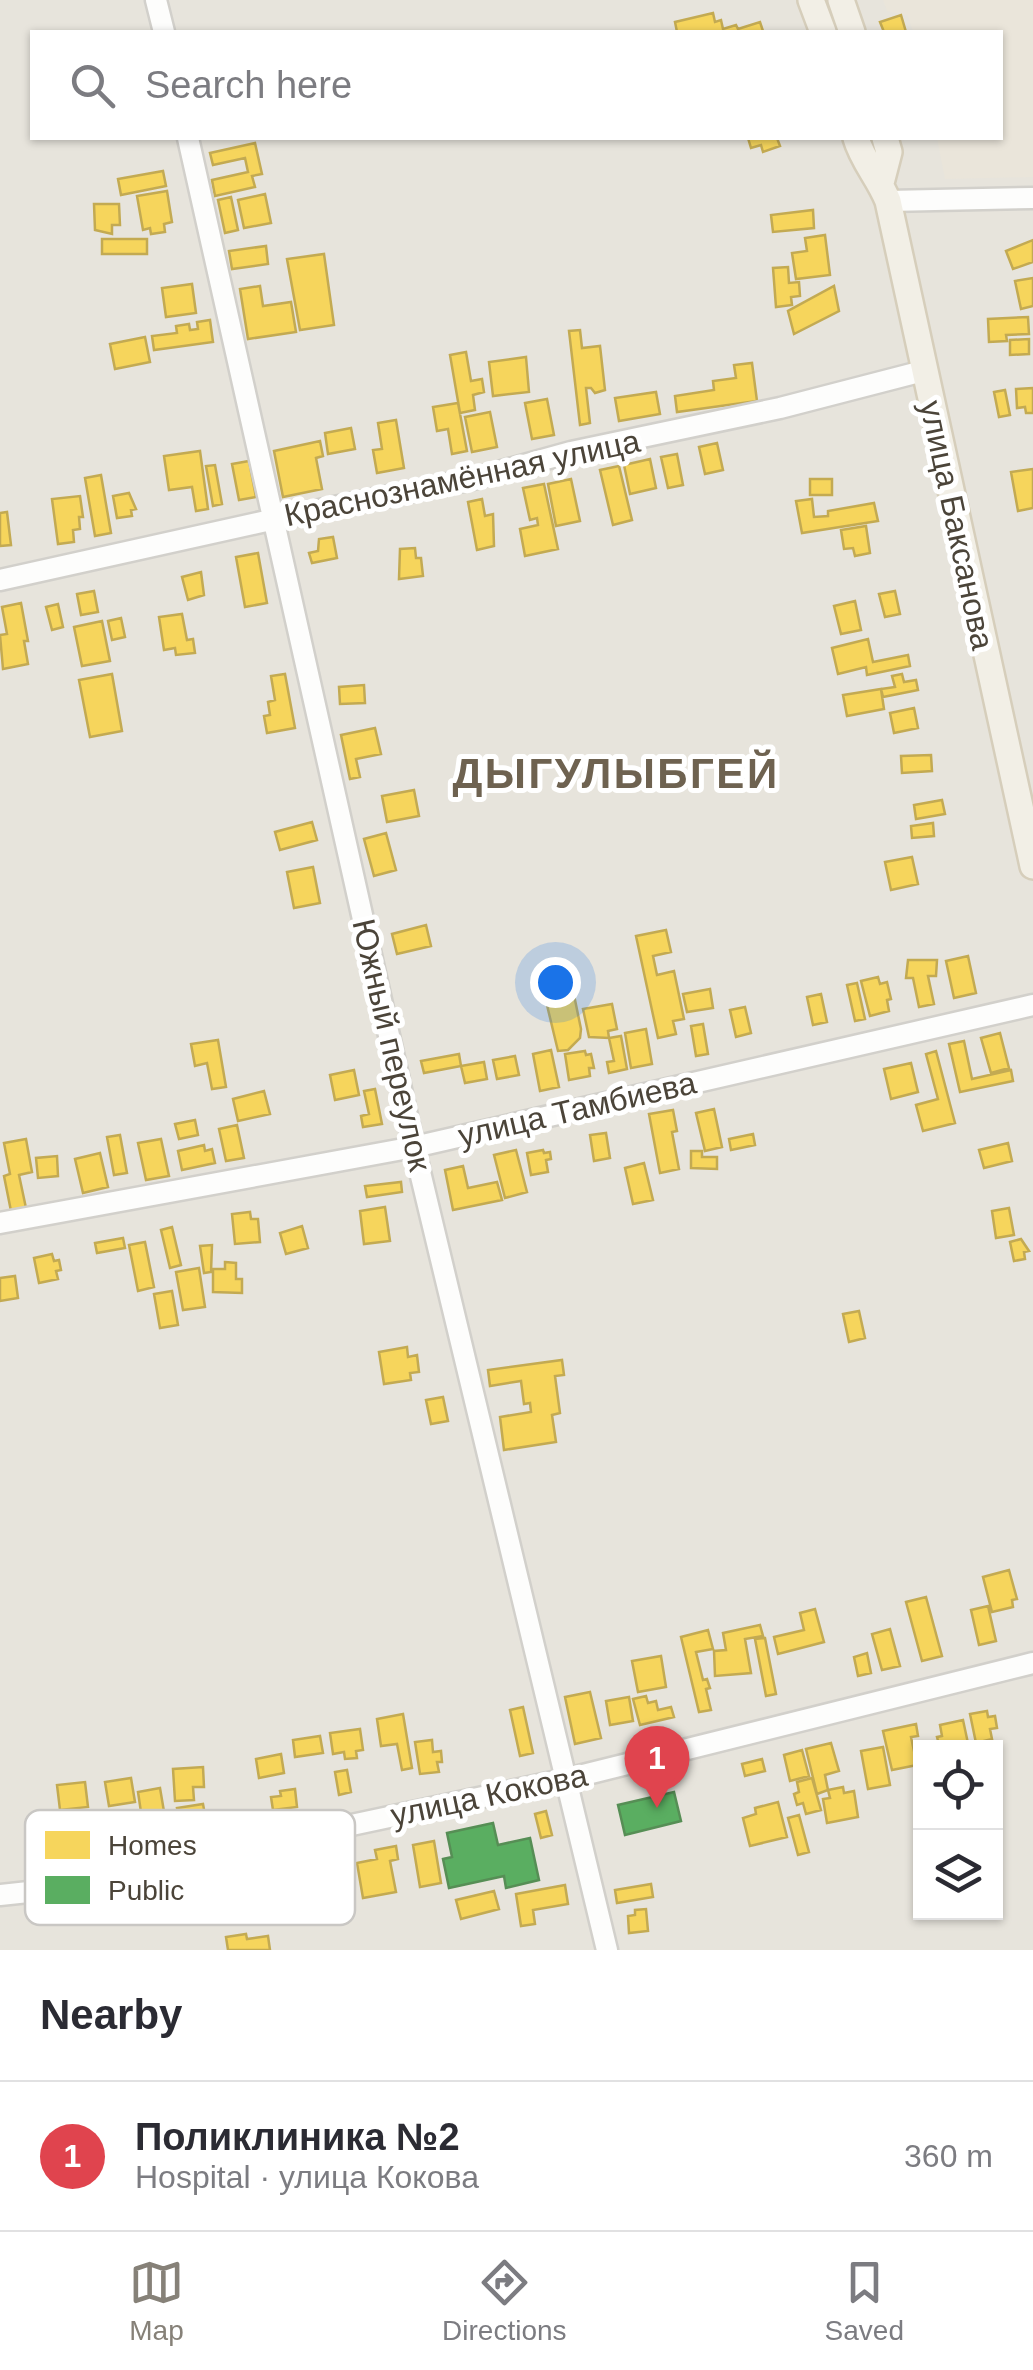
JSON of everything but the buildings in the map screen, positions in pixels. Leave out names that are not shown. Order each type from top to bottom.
[{"type":"main road","points":[[811,0],[822,30]]},
{"type":"main road","points":[[841,0],[851,30]]},
{"type":"main road","name":"улица Баксанова","points":[[857,140],[863,161],[884,192]]},
{"type":"main road","name":"улица Баксанова","points":[[885,140],[889,152],[884,192],[1033,866]]},
{"type":"street","points":[[156,0],[164,30]]},
{"type":"street","name":"Южный переулок","points":[[188,140],[414,1146],[606,1950]]},
{"type":"street","points":[[884,192],[1033,198]]},
{"type":"street","name":"Краснознамённая улица","points":[[0,580],[473,480],[572,452],[780,408],[923,371]]},
{"type":"street","name":"улица Тамбиева","points":[[0,1223],[414,1146],[1033,1005]]},
{"type":"street","name":"улица Кокова","points":[[355,1824],[567,1779],[1033,1664]]},
{"type":"street","name":"улица Кокова","points":[[0,1895],[25,1892]]},
{"type":"shaded area","points":[[0,0],[1033,0],[1033,1950],[0,1950]]},
{"type":"shaded area","points":[[883,0],[1033,0],[1033,177],[945,179],[937,140],[1003,140],[1003,30],[912,30],[908,16],[887,11]]},
{"type":"place","name":"Поликлиника №2","points":[[657,1808]]},
{"type":"district","name":"ДЫГУЛЫБГЕЙ","points":[[616,773]]}]
